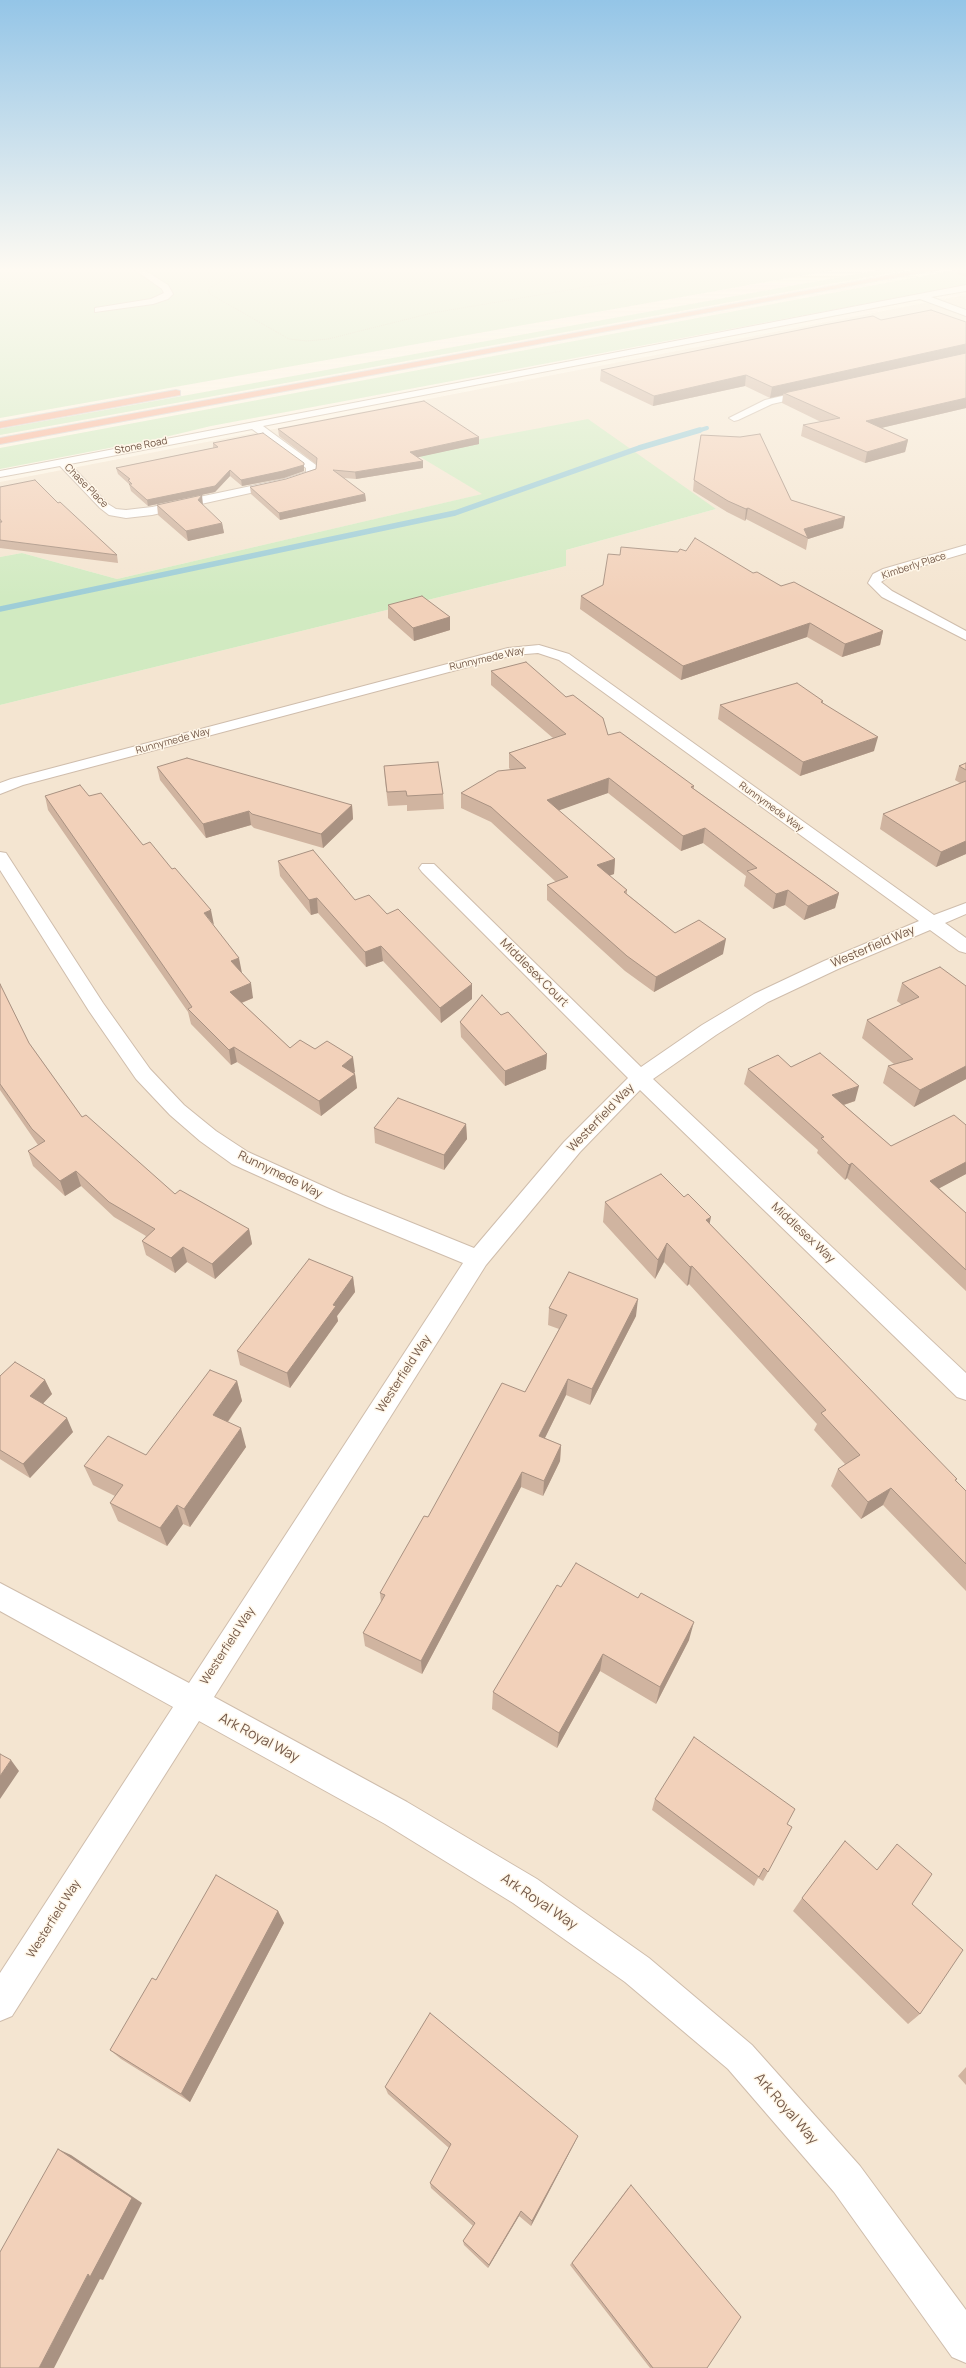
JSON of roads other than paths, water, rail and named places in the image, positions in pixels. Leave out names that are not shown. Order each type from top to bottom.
[{"type":"highway","points":[[0,441],[340,379]]},
{"type":"highway","points":[[0,425],[186,392]]},
{"type":"street","name":"Stone Road","points":[[0,474],[492,379]]},
{"type":"street","points":[[734,418],[769,402],[819,390]]},
{"type":"street","name":"Chase Place","points":[[62,462],[104,506],[113,512],[126,514],[152,511],[286,482],[308,476],[312,473],[312,467],[253,424]]},
{"type":"street","name":"Kimberly Place","points":[[966,549],[887,572],[878,577],[874,583],[887,594],[966,636]]},
{"type":"street","name":"Runnymede Way","points":[[0,789],[24,780],[513,651],[539,649],[564,657],[966,947]]},
{"type":"street","name":"Runnymede Way","points":[[0,857],[96,1007],[143,1074],[177,1110],[208,1136],[240,1158],[335,1201],[478,1259]]},
{"type":"street","name":"Middlesex Court","points":[[428,868],[640,1078]]},
{"type":"street","name":"Westerfield Way","points":[[0,2004],[192,1702],[478,1259],[572,1147],[640,1078],[708,1030],[761,998],[831,965],[966,908]]},
{"type":"street","name":"Middlesex Way","points":[[640,1078],[966,1389]]},
{"type":"street","name":"Ark Royal Way","points":[[0,1596],[417,1825],[525,1891],[637,1970],[740,2057],[750,2068],[847,2179],[966,2343]]},
{"type":"waterway","points":[[697,431],[707,428]]},
{"type":"waterway","points":[[0,609],[455,513],[639,448],[700,430]]}]
